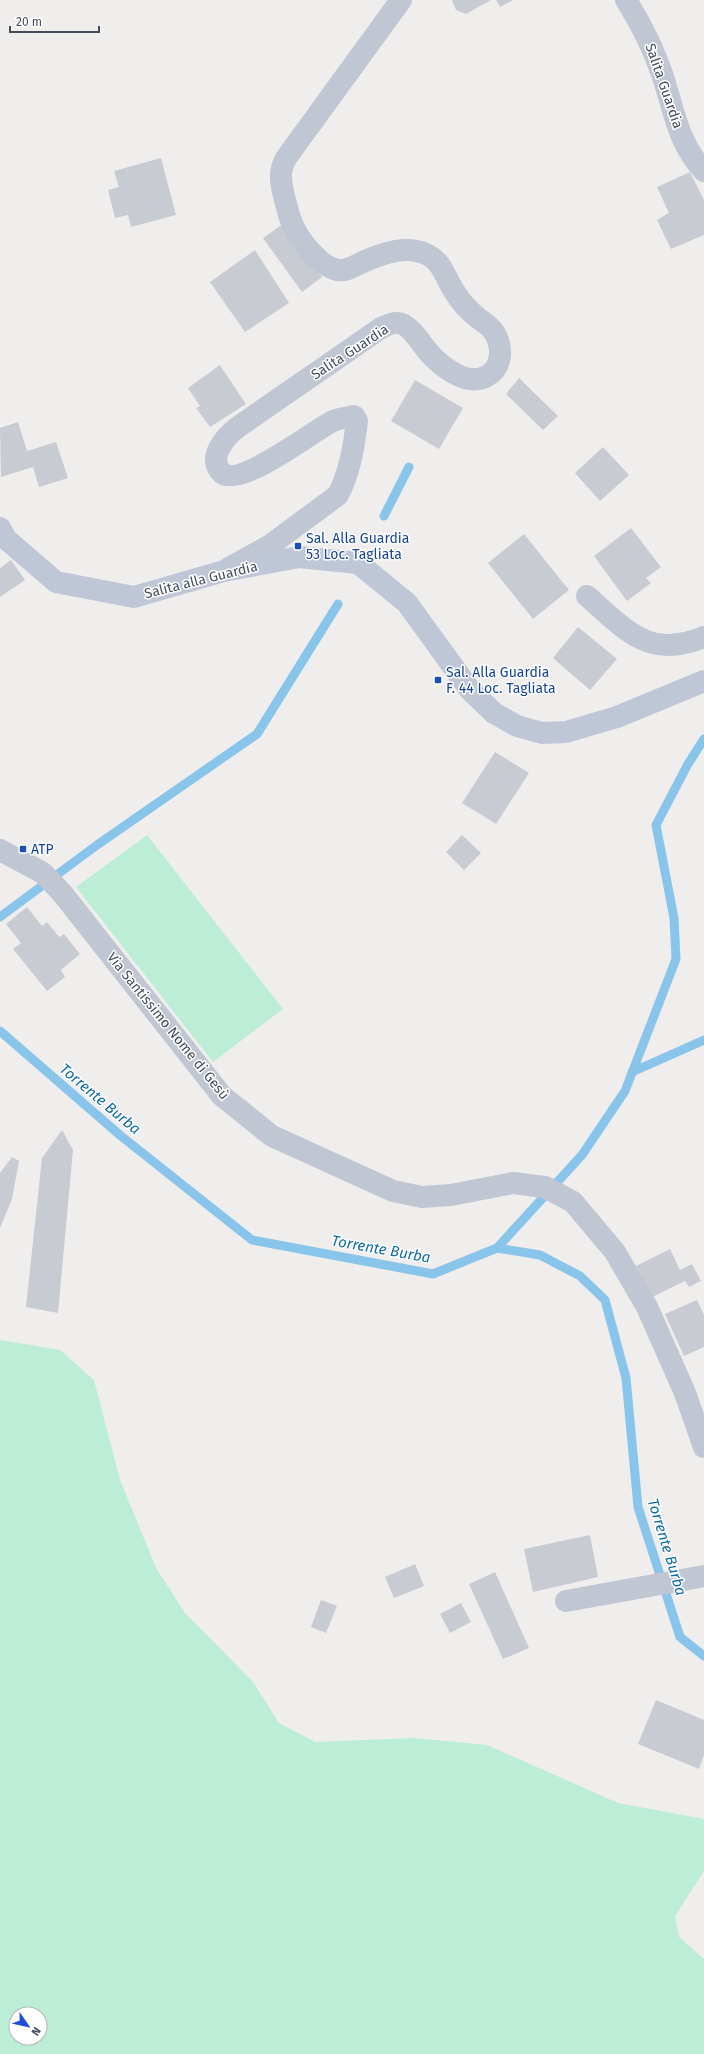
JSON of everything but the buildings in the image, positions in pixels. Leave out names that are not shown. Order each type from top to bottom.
[{"type":"main road","name":"Salita alla Guardia","points":[[0,528],[6,539],[56,582],[134,597],[224,571],[299,557],[358,563],[407,603],[470,690],[494,713],[517,726],[542,733],[566,732],[618,717],[704,681]]},
{"type":"street","name":"Salita Guardia","points":[[224,571],[269,546],[338,495],[344,483],[349,464],[357,421],[354,416],[334,420],[249,472],[229,476],[223,473],[220,469],[216,457],[220,446],[228,434],[381,328],[391,324],[399,323],[406,326],[431,356],[453,372],[470,380],[481,380],[494,372],[501,358],[500,343],[493,330],[473,314],[454,292],[443,267],[435,259],[412,249],[399,250],[352,268],[338,270],[324,264],[304,244],[292,227],[282,180],[281,168],[289,154],[401,0]]},
{"type":"street","name":"Salita Guardia","points":[[626,0],[647,34],[662,75],[676,127],[688,149],[704,171]]},
{"type":"street","points":[[587,596],[644,642],[658,645],[677,646],[704,637]]},
{"type":"street","name":"Via Santissimo Nome di Gesù","points":[[0,850],[43,873],[62,893],[222,1096],[272,1136],[393,1191],[422,1197],[444,1196],[513,1183],[545,1187],[573,1202],[615,1252],[647,1307],[684,1392],[704,1447]]},
{"type":"street","points":[[566,1601],[698,1577]]},
{"type":"green space","points":[[147,835],[283,1009],[213,1062],[76,887]]},
{"type":"green space","points":[[0,1340],[60,1350],[94,1380],[120,1480],[156,1568],[185,1613],[253,1682],[279,1723],[315,1742],[415,1738],[487,1745],[618,1803],[704,1819],[704,1871],[675,1916],[679,1937],[704,1959],[704,2054],[0,2054]]},
{"type":"waterway","points":[[384,516],[409,467]]},
{"type":"waterway","points":[[0,917],[97,845],[257,734],[338,604]]},
{"type":"waterway","points":[[497,1248],[582,1155],[625,1091],[676,959],[674,918],[656,825],[688,764],[704,739]]},
{"type":"waterway","name":"Torrente Burba","points":[[0,1031],[121,1136],[252,1240],[433,1274],[497,1248],[540,1255],[580,1276],[605,1300],[626,1378],[638,1507],[680,1637],[704,1656]]},
{"type":"waterway","points":[[632,1072],[704,1040]]},
{"type":"place","name":"Sal. Alla Guardia 53 Loc. Tagliata","points":[[298,546]]},
{"type":"place","name":"Sal. Alla Guardia F. 44 Loc. Tagliata","points":[[438,680]]},
{"type":"place","name":"ATP","points":[[23,849]]}]
